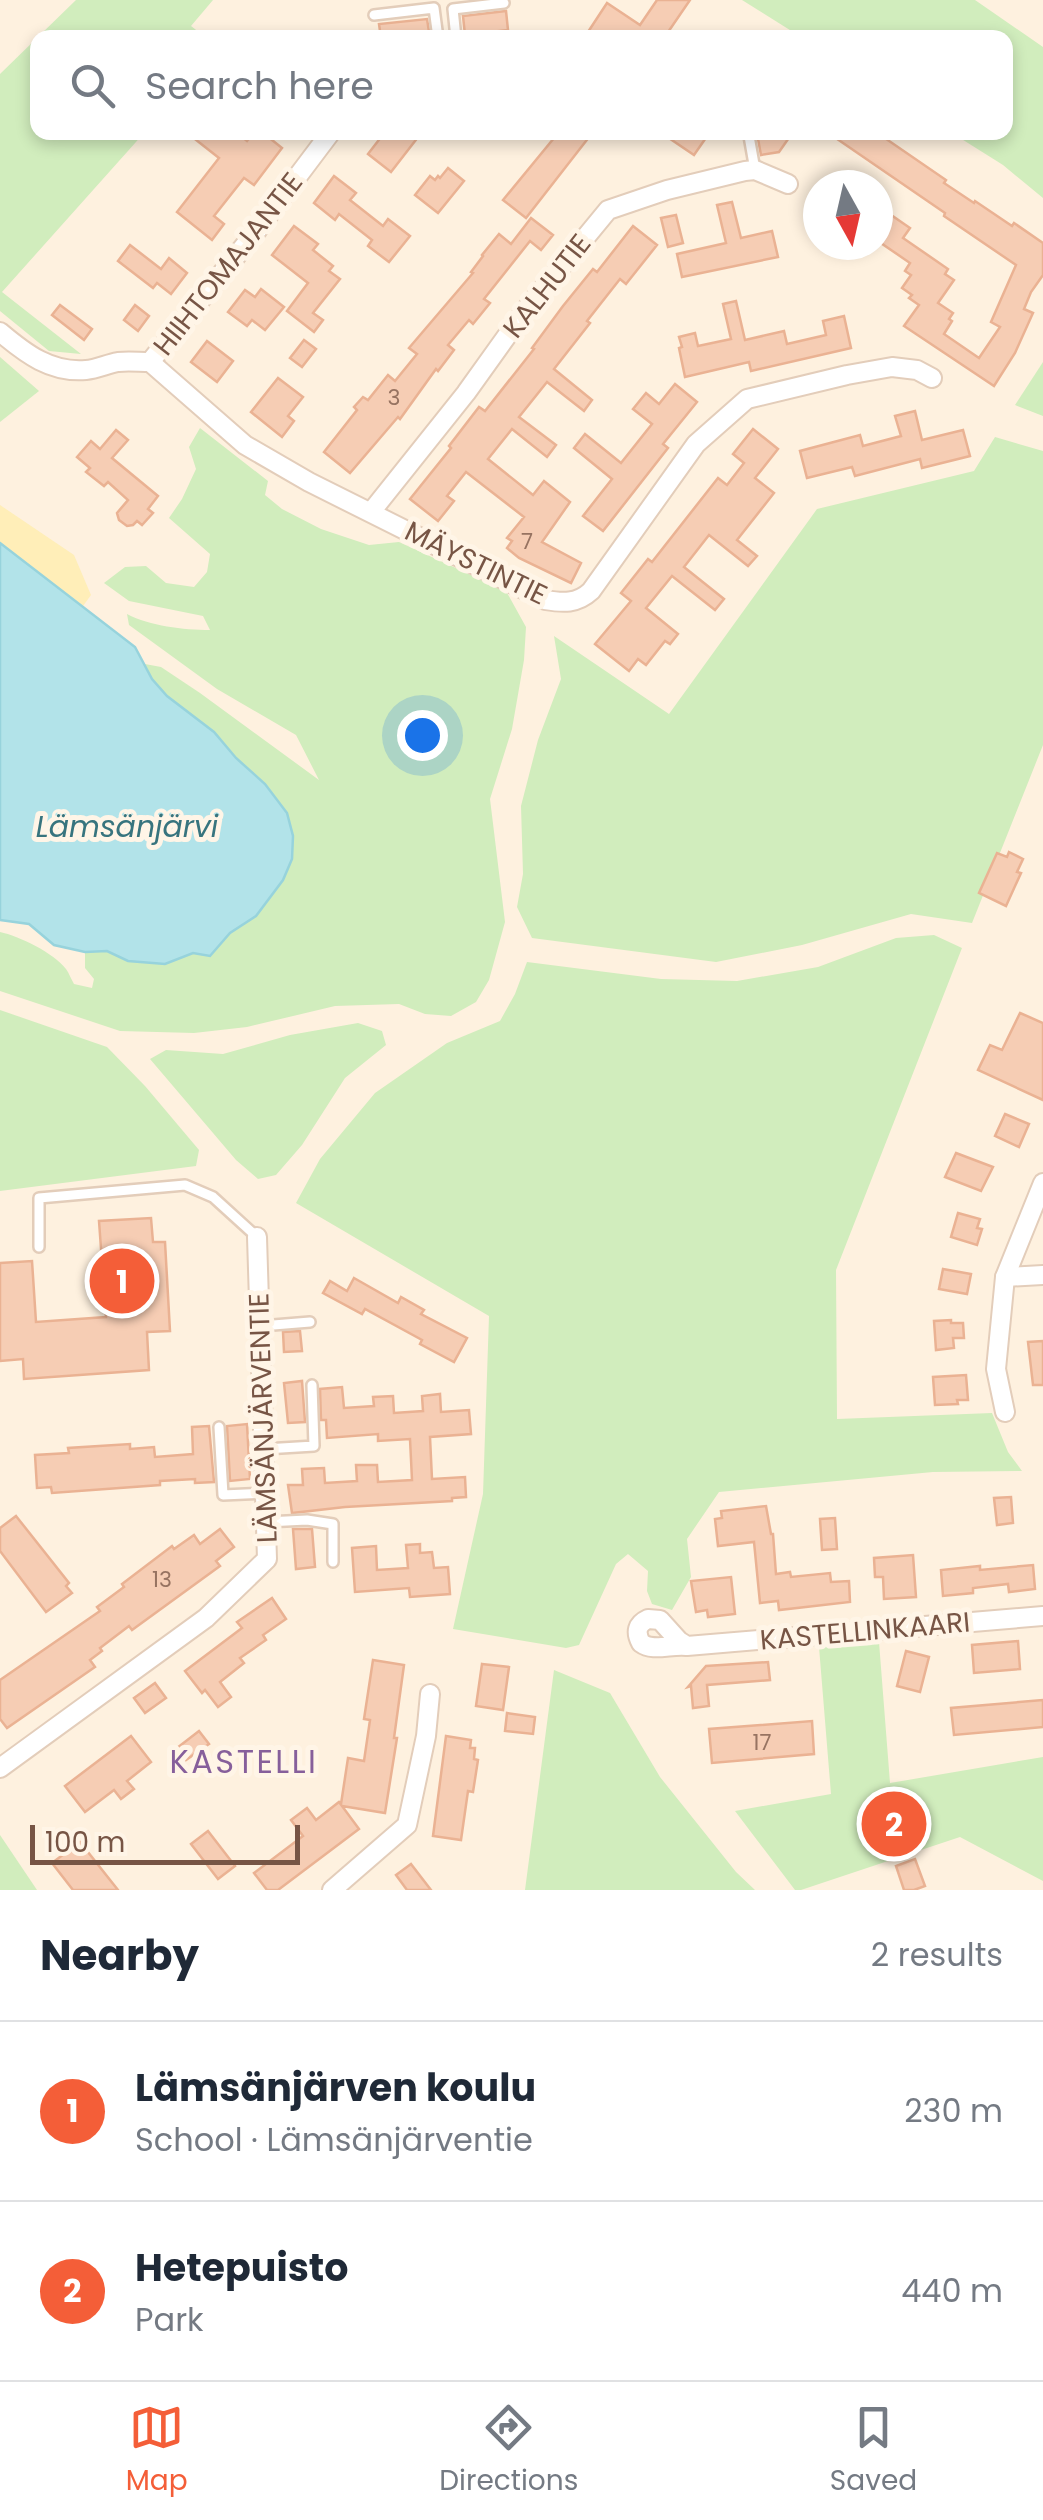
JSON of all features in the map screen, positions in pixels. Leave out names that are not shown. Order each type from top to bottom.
[{"type":"street","name":"HIIHTOMAJANTIE","points":[[0,332],[22,351],[46,365],[65,370],[150,362],[325,140]]},
{"type":"street","points":[[755,170],[788,184]]},
{"type":"street","name":"KALHUTIE","points":[[371,512],[466,393],[524,312],[608,210],[667,190],[755,170]]},
{"type":"street","name":"MÄYSTINTIE","points":[[150,362],[245,445],[310,482],[545,600],[560,602],[576,601],[591,591],[696,444],[747,399],[892,367],[916,370],[932,378]]},
{"type":"street","points":[[1005,1412],[996,1368],[1004,1277],[1043,1183]]},
{"type":"street","name":"LÄMSÄNJÄRVENTIE","points":[[0,1768],[206,1618],[268,1559],[258,1236]]},
{"type":"street","points":[[1004,1277],[1043,1274]]},
{"type":"street","name":"KASTELLINKAARI","points":[[687,1646],[1043,1616]]},
{"type":"street","points":[[332,1890],[407,1824],[426,1736],[430,1694]]},
{"type":"lane","points":[[455,30],[453,9],[504,2]]},
{"type":"lane","points":[[374,16],[434,8],[437,30]]},
{"type":"lane","points":[[749,140],[755,170]]},
{"type":"lane","points":[[39,1248],[39,1198],[185,1185],[213,1197],[258,1236]]},
{"type":"lane","points":[[261,1326],[310,1322]]},
{"type":"lane","points":[[264,1448],[314,1446],[312,1385]]},
{"type":"lane","points":[[218,1427],[222,1495],[266,1493]]},
{"type":"lane","points":[[266,1522],[307,1520],[333,1524],[334,1562]]},
{"type":"green space","points":[[76,0],[213,0],[191,26],[196,30],[45,30]]},
{"type":"green space","points":[[742,0],[975,0],[1043,47],[1043,198],[1003,165],[963,140],[1013,140],[1013,30],[790,30]]},
{"type":"green space","points":[[30,45],[30,140],[138,140],[2,292],[81,354],[49,351],[0,311],[0,74]]},
{"type":"green space","points":[[0,357],[39,391],[0,422]]},
{"type":"green space","points":[[1043,362],[1043,416],[1015,405]]},
{"type":"green space","points":[[200,428],[268,481],[265,495],[282,509],[321,529],[369,545],[399,542],[506,591],[526,627],[512,729],[490,799],[505,922],[489,980],[476,1002],[451,1016],[425,1014],[399,1004],[335,1006],[247,1027],[194,1033],[120,1031],[0,991],[0,932],[45,951],[66,969],[74,984],[92,988],[94,979],[85,968],[85,952],[107,951],[128,961],[165,964],[193,953],[210,956],[270,899],[265,784],[214,732],[167,696],[145,664],[161,667],[200,693],[319,780],[296,735],[217,689],[129,625],[127,614],[146,622],[210,630],[203,616],[129,601],[104,583],[125,567],[146,566],[166,583],[194,587],[207,572],[210,554],[169,518],[196,469],[189,447]]},
{"type":"green space","points":[[995,437],[1043,451],[1043,745],[972,923],[911,914],[802,945],[716,962],[532,938],[517,907],[523,874],[521,806],[538,740],[561,679],[554,636],[669,714],[817,509],[974,471]]},
{"type":"green space","points":[[934,935],[962,948],[836,1270],[837,1419],[992,1413],[1008,1452],[1022,1471],[933,1472],[719,1492],[687,1539],[691,1577],[672,1610],[652,1604],[647,1591],[648,1571],[628,1554],[616,1564],[579,1645],[566,1648],[453,1629],[483,1494],[489,1316],[296,1203],[320,1159],[375,1093],[447,1043],[500,1021],[527,962],[661,979],[737,981],[818,967],[896,938]]},
{"type":"green space","points":[[0,1010],[107,1047],[199,1150],[196,1166],[0,1191]]},
{"type":"green space","points":[[358,1023],[382,1031],[386,1045],[345,1078],[302,1145],[276,1175],[258,1179],[236,1160],[150,1059],[166,1050],[223,1054],[290,1035]]},
{"type":"green space","points":[[879,1642],[890,1783],[1043,1757],[1043,1881],[960,1837],[795,1890],[735,1811],[831,1794],[819,1647]]},
{"type":"green space","points":[[554,1670],[610,1693],[660,1777],[755,1890],[525,1890]]},
{"type":"green space","points":[[0,1835],[37,1890],[0,1890]]},
{"type":"sand","points":[[0,505],[74,555],[91,595],[83,606],[0,543]]},
{"type":"water","name":"Lämsänjärvi","points":[[0,543],[135,647],[152,679],[167,696],[214,732],[265,784],[287,813],[293,836],[292,859],[283,880],[256,916],[230,933],[210,956],[193,953],[165,964],[128,961],[107,951],[85,952],[54,945],[29,924],[0,920]]},
{"type":"building","points":[[657,0],[690,0],[669,30],[589,30],[607,3],[640,25]]},
{"type":"building","points":[[506,11],[508,30],[464,30],[463,16]]},
{"type":"building","points":[[427,19],[429,30],[380,30],[379,24]]},
{"type":"building","points":[[196,140],[272,140],[282,148],[254,185],[244,178],[214,216],[224,224],[212,240],[177,212],[219,158]]},
{"type":"building","points":[[379,140],[416,140],[391,172],[368,154]]},
{"type":"building","points":[[552,140],[587,140],[526,218],[503,200]]},
{"type":"building","points":[[672,140],[704,140],[694,155]]},
{"type":"building","points":[[758,140],[787,140],[779,152],[761,155]]},
{"type":"building","points":[[839,140],[888,140],[974,203],[1043,243],[1043,275],[1024,309],[1033,313],[994,386],[904,326],[919,305],[902,288],[911,275],[905,271],[910,263],[893,251],[893,216],[910,228],[903,238],[948,269],[945,274],[954,280],[938,303],[953,313],[944,334],[979,358],[1000,327],[991,322],[1016,265],[893,177],[893,170],[882,170]]},
{"type":"building","points":[[448,168],[464,181],[438,213],[415,195],[430,176],[440,178]]},
{"type":"building","points":[[334,176],[356,193],[350,200],[383,226],[388,219],[410,236],[389,262],[368,246],[372,240],[339,214],[335,220],[314,203]]},
{"type":"building","points":[[732,202],[741,238],[772,231],[778,257],[682,277],[677,254],[726,243],[717,205]]},
{"type":"building","points":[[676,215],[683,243],[668,247],[661,218]]},
{"type":"building","points":[[531,218],[553,235],[541,250],[530,241],[484,299],[490,303],[448,345],[454,350],[438,371],[350,473],[324,452],[357,410],[354,407],[363,397],[368,400],[388,375],[395,381],[417,354],[409,348],[473,273],[499,234],[511,244]]},
{"type":"building","points":[[294,226],[318,244],[313,250],[333,266],[329,271],[340,279],[313,313],[323,320],[314,332],[287,311],[308,283],[272,255]]},
{"type":"building","points":[[633,226],[657,245],[626,284],[620,279],[554,369],[592,400],[584,411],[547,382],[519,417],[556,445],[547,457],[512,429],[488,459],[533,495],[544,481],[570,502],[542,542],[581,563],[571,583],[519,558],[507,548],[512,541],[507,538],[524,517],[466,472],[447,496],[454,501],[438,521],[410,499],[479,407],[485,411],[563,306],[593,269],[597,272]]},
{"type":"building","points":[[130,245],[161,269],[169,258],[187,273],[171,294],[157,283],[153,288],[118,261]]},
{"type":"building","points":[[261,289],[284,307],[265,330],[252,320],[247,326],[228,312],[245,290],[255,297]]},
{"type":"building","points":[[736,301],[745,340],[784,331],[787,344],[826,335],[823,321],[844,316],[851,348],[751,371],[749,362],[685,377],[679,337],[695,333],[698,346],[731,339],[723,304]]},
{"type":"building","points":[[60,305],[92,329],[84,340],[52,315]]},
{"type":"building","points":[[135,305],[149,316],[138,331],[124,320]]},
{"type":"building","points":[[304,340],[316,349],[302,367],[290,358]]},
{"type":"building","points":[[207,341],[233,361],[217,382],[191,362]]},
{"type":"building","points":[[278,378],[303,397],[288,416],[294,421],[282,437],[251,412]]},
{"type":"building","points":[[675,384],[697,402],[663,444],[668,448],[603,531],[583,516],[612,479],[574,448],[585,434],[621,463],[652,424],[633,409],[646,393],[659,404]]},
{"type":"building","points":[[915,411],[922,440],[963,430],[970,456],[922,468],[920,459],[855,476],[852,467],[807,478],[800,451],[860,435],[863,446],[901,436],[895,416]]},
{"type":"building","points":[[753,429],[778,449],[755,478],[774,493],[737,540],[757,556],[748,566],[709,535],[684,567],[724,599],[715,610],[672,576],[646,608],[678,634],[670,644],[665,641],[646,665],[638,659],[629,671],[595,644],[631,601],[621,593],[648,559],[652,562],[718,478],[727,485],[744,463],[733,454]]},
{"type":"building","points":[[116,430],[128,440],[112,458],[158,496],[148,509],[153,513],[142,525],[137,521],[127,526],[119,520],[117,513],[128,500],[108,482],[104,486],[86,472],[90,468],[77,457],[91,441],[100,449]]},
{"type":"building","points":[[1009,852],[1023,859],[1006,906],[979,893],[997,853],[1007,857]]},
{"type":"building","points":[[1020,1013],[1043,1023],[1043,1100],[978,1070],[990,1045],[1002,1050]]},
{"type":"building","points":[[1005,1114],[1029,1124],[1019,1147],[995,1136]]},
{"type":"building","points":[[956,1153],[993,1167],[981,1191],[945,1177]]},
{"type":"building","points":[[958,1213],[980,1219],[977,1228],[982,1229],[977,1245],[951,1237]]},
{"type":"building","points":[[151,1218],[153,1242],[165,1242],[170,1331],[147,1332],[149,1370],[24,1379],[23,1359],[0,1361],[0,1263],[32,1261],[36,1322],[106,1317],[99,1221]]},
{"type":"building","points":[[943,1269],[971,1274],[967,1294],[939,1289]]},
{"type":"building","points":[[354,1278],[398,1303],[401,1297],[424,1310],[421,1314],[467,1338],[454,1362],[365,1309],[362,1314],[323,1293],[330,1281],[347,1291]]},
{"type":"building","points":[[934,1321],[963,1323],[964,1338],[953,1338],[954,1348],[936,1350]]},
{"type":"building","points":[[300,1331],[302,1351],[284,1352],[283,1332]]},
{"type":"building","points":[[1043,1341],[1043,1385],[1033,1385],[1028,1342]]},
{"type":"building","points":[[966,1375],[968,1400],[935,1405],[933,1377]]},
{"type":"building","points":[[302,1381],[305,1422],[288,1423],[284,1383]]},
{"type":"building","points":[[342,1387],[344,1408],[374,1406],[373,1397],[393,1396],[394,1413],[423,1411],[422,1396],[440,1394],[441,1412],[469,1410],[471,1434],[430,1437],[432,1479],[465,1477],[466,1497],[292,1513],[288,1485],[303,1485],[302,1469],[324,1468],[325,1483],[357,1481],[356,1465],[377,1465],[378,1482],[412,1480],[410,1439],[378,1441],[378,1434],[327,1438],[326,1420],[321,1420],[320,1389]]},
{"type":"building","points":[[247,1424],[250,1479],[230,1481],[227,1426]]},
{"type":"building","points":[[209,1426],[214,1482],[160,1481],[160,1485],[52,1493],[51,1487],[37,1488],[35,1455],[69,1453],[68,1448],[130,1444],[130,1449],[154,1447],[155,1457],[193,1454],[192,1427]]},
{"type":"building","points":[[1011,1497],[1013,1523],[997,1525],[994,1498]]},
{"type":"building","points":[[766,1506],[776,1574],[790,1572],[791,1577],[830,1573],[831,1582],[849,1581],[850,1602],[779,1610],[778,1601],[760,1603],[754,1542],[718,1546],[715,1519],[722,1518],[721,1511]]},
{"type":"building","points":[[16,1516],[69,1583],[66,1586],[72,1593],[46,1612],[0,1551],[0,1528]]},
{"type":"building","points":[[835,1518],[837,1549],[822,1550],[820,1519]]},
{"type":"building","points":[[220,1529],[234,1547],[216,1561],[220,1566],[132,1630],[129,1626],[100,1648],[102,1651],[90,1660],[95,1667],[7,1728],[0,1719],[0,1680],[100,1611],[97,1607],[124,1587],[122,1584],[172,1546],[174,1549],[194,1535],[200,1544]]},
{"type":"building","points":[[293,1529],[312,1529],[315,1567],[296,1569]]},
{"type":"building","points":[[420,1544],[420,1553],[432,1552],[434,1568],[448,1567],[450,1594],[410,1597],[409,1588],[355,1592],[352,1548],[376,1546],[377,1570],[408,1568],[406,1545]]},
{"type":"building","points":[[913,1555],[916,1597],[884,1599],[883,1577],[875,1577],[874,1558]]},
{"type":"building","points":[[1033,1565],[1035,1589],[1009,1592],[1008,1584],[943,1596],[941,1570]]},
{"type":"building","points":[[731,1577],[735,1614],[708,1617],[707,1610],[696,1612],[691,1581]]},
{"type":"building","points":[[272,1598],[286,1619],[263,1635],[266,1640],[240,1658],[244,1663],[220,1682],[231,1697],[218,1707],[185,1671],[242,1628],[237,1622]]},
{"type":"building","points":[[1018,1641],[1020,1669],[974,1673],[972,1645]]},
{"type":"building","points":[[906,1651],[929,1657],[920,1692],[897,1686]]},
{"type":"building","points":[[373,1660],[404,1665],[385,1813],[342,1806],[359,1829],[278,1890],[267,1890],[254,1873],[303,1836],[291,1820],[307,1808],[316,1820],[341,1804],[348,1758],[364,1761],[370,1720],[364,1719]]},
{"type":"building","points":[[768,1662],[770,1680],[707,1685],[709,1706],[693,1708],[691,1686],[688,1687],[706,1666]]},
{"type":"building","points":[[482,1664],[509,1667],[503,1710],[476,1706]]},
{"type":"building","points":[[155,1683],[166,1698],[145,1713],[134,1698]]},
{"type":"building","points":[[1043,1700],[1043,1727],[954,1735],[951,1708]]},
{"type":"building","points":[[507,1713],[535,1717],[533,1734],[505,1731]]},
{"type":"building","points":[[812,1721],[814,1754],[712,1763],[709,1729]]},
{"type":"building","points":[[199,1731],[209,1744],[186,1760],[177,1748]]},
{"type":"building","points":[[131,1736],[151,1762],[127,1781],[134,1789],[121,1799],[114,1790],[85,1812],[65,1786]]},
{"type":"building","points":[[446,1736],[471,1740],[470,1748],[475,1748],[474,1759],[478,1760],[473,1792],[468,1791],[461,1840],[433,1836]]},
{"type":"building","points":[[208,1831],[235,1866],[218,1879],[191,1844]]},
{"type":"building","points":[[80,1842],[118,1890],[73,1890],[52,1863]]},
{"type":"building","points":[[915,1859],[925,1886],[904,1890],[896,1866]]},
{"type":"building","points":[[411,1864],[431,1890],[407,1890],[396,1875]]},
{"type":"place","name":"Lämsänjärven koulu","points":[[122,1281]]},
{"type":"place","name":"Hetepuisto","points":[[894,1824]]},
{"type":"district","name":"KASTELLI","points":[[244,1761]]}]
